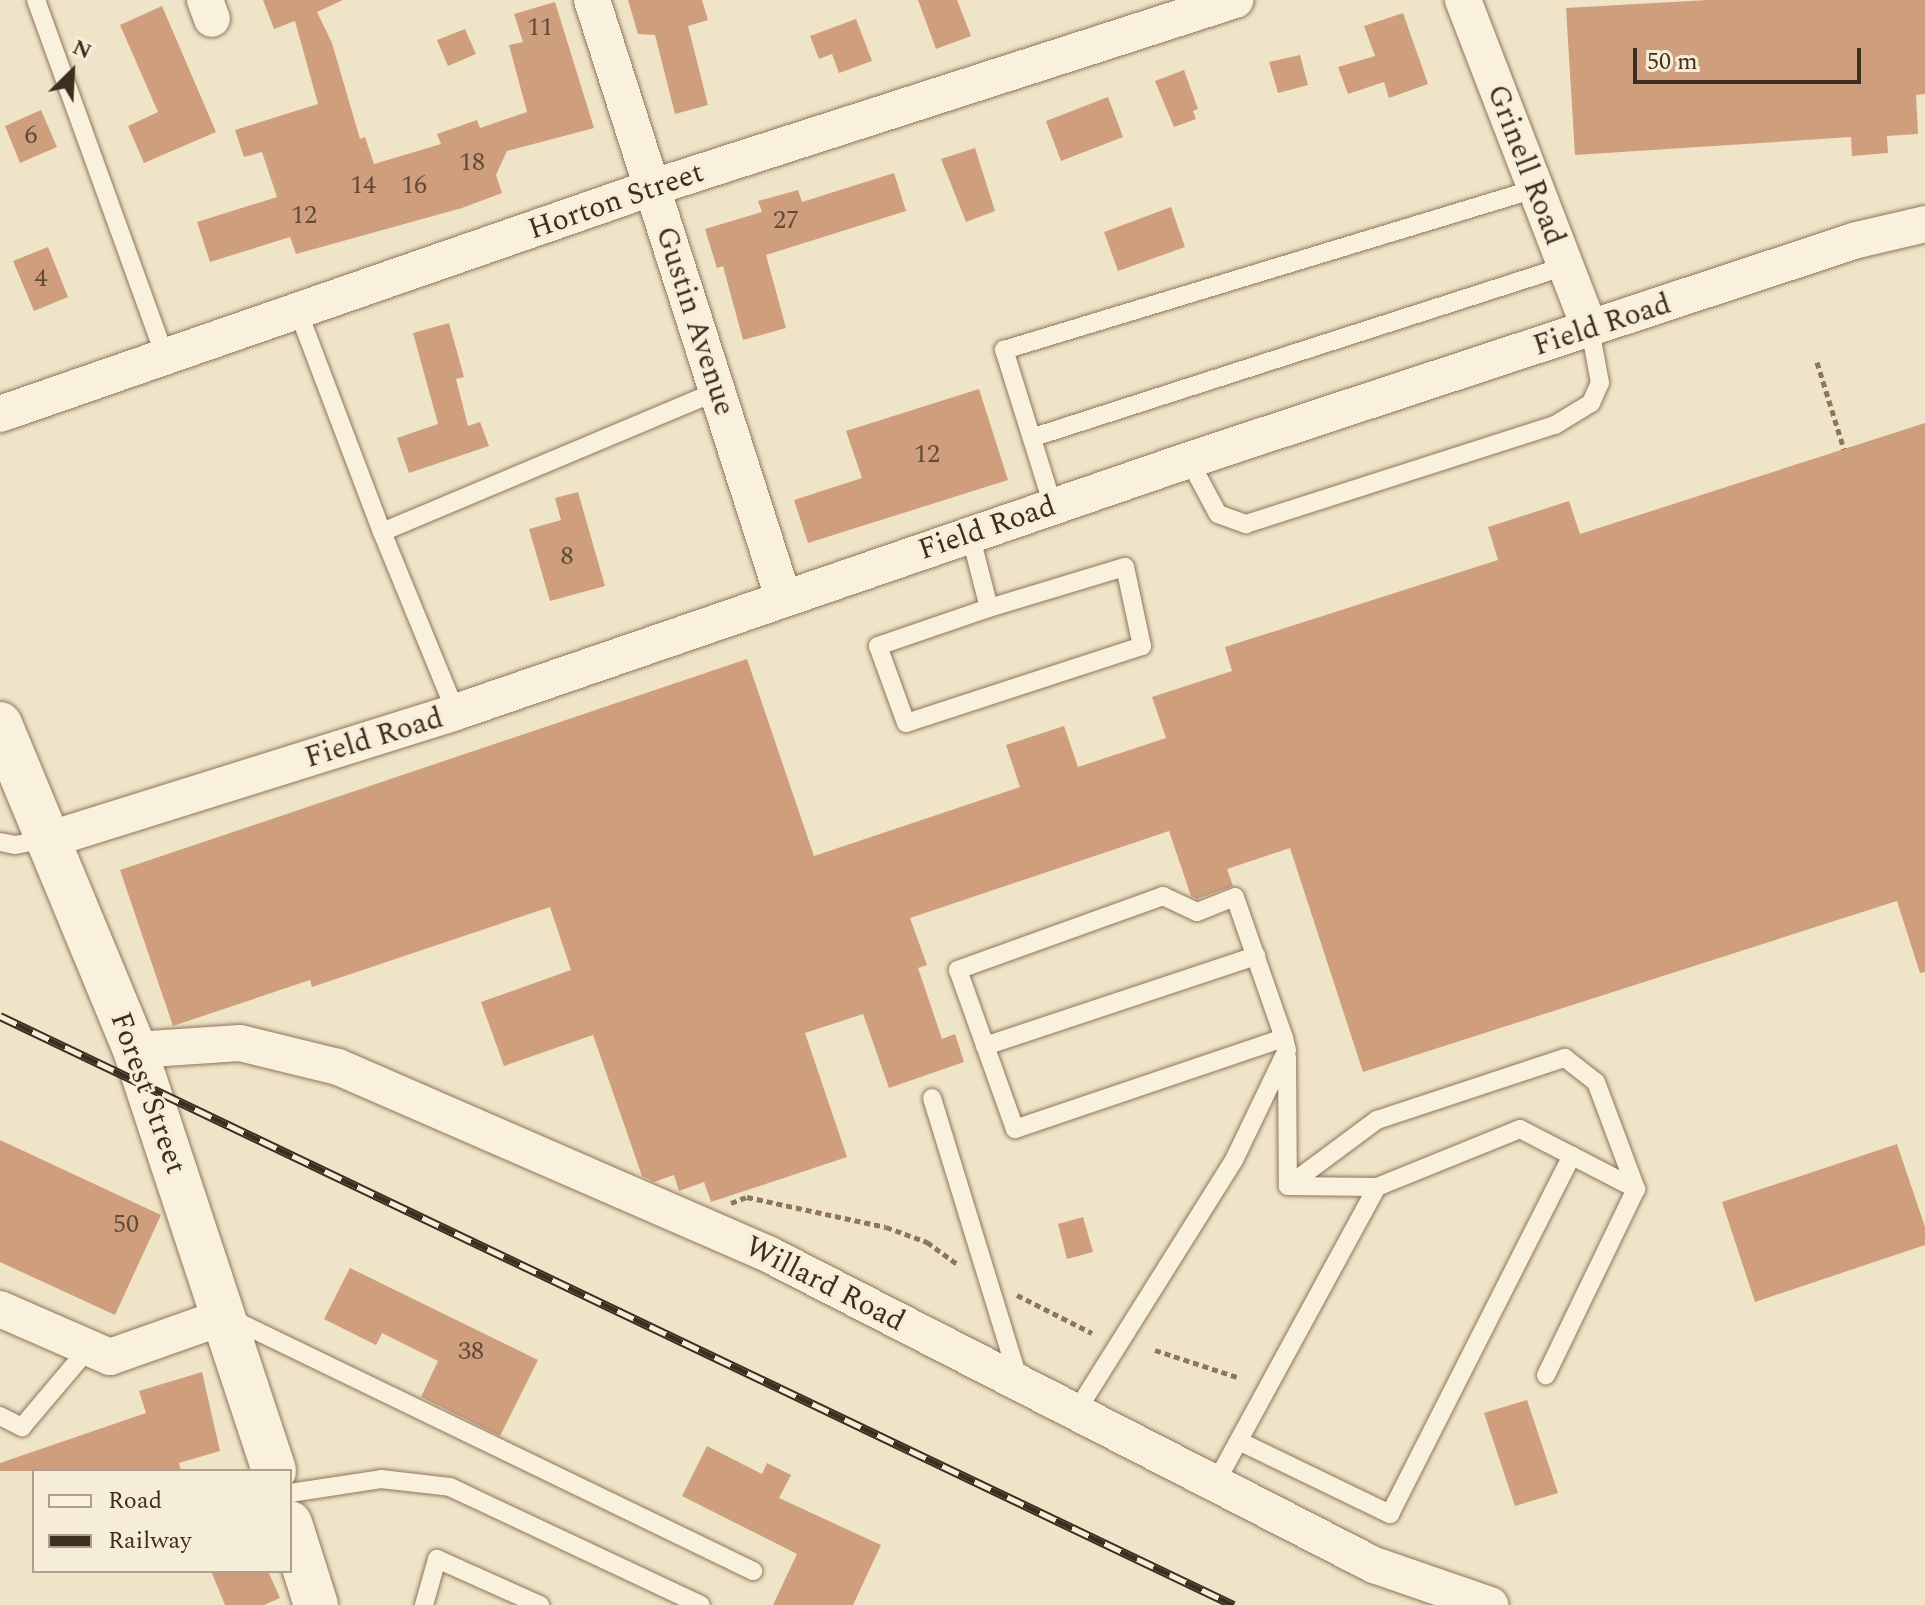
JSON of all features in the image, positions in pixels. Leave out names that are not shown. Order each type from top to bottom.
[{"type":"main road","name":"Forest Street","points":[[0,724],[51,839],[135,1050],[226,1316],[273,1469]]},
{"type":"main road","points":[[292,1529],[316,1605]]},
{"type":"street","name":"Gustin Avenue","points":[[592,0],[783,597]]},
{"type":"street","name":"Grinell Road","points":[[1463,0],[1590,329]]},
{"type":"street","name":"Horton Street","points":[[0,414],[651,188],[1217,3]]},
{"type":"street","name":"Field Road","points":[[51,839],[456,712],[783,597],[1189,460],[1857,240],[1925,224]]},
{"type":"street","name":"Willard Road","points":[[135,1050],[240,1043],[338,1067],[681,1213],[1374,1565],[1490,1605]]},
{"type":"street","points":[[0,1309],[87,1350],[117,1355],[226,1316]]},
{"type":"lane","points":[[36,0],[165,357]]},
{"type":"lane","points":[[1053,506],[1034,437],[1004,350],[1535,189]]},
{"type":"lane","points":[[1034,437],[1566,266]]},
{"type":"lane","points":[[298,311],[382,532],[456,712]]},
{"type":"lane","points":[[1189,460],[1218,514],[1246,524],[1545,429],[1591,403],[1600,383],[1590,329]]},
{"type":"lane","points":[[382,532],[717,391]]},
{"type":"lane","points":[[970,534],[989,608]]},
{"type":"lane","points":[[1125,567],[1142,646],[906,723],[878,646],[989,608],[1125,567]]},
{"type":"lane","points":[[0,842],[15,845],[51,839]]},
{"type":"lane","points":[[1286,1044],[1015,1129],[958,970],[1163,896],[1197,912],[1235,897],[1286,1044],[1288,1186]]},
{"type":"lane","points":[[985,1046],[1256,956]]},
{"type":"lane","points":[[1076,1412],[1234,1160],[1286,1044]]},
{"type":"lane","points":[[1288,1186],[1377,1120],[1565,1058],[1596,1082],[1636,1189],[1546,1375]]},
{"type":"lane","points":[[932,1098],[1020,1383]]},
{"type":"lane","points":[[1288,1186],[1377,1187],[1520,1129],[1636,1189]]},
{"type":"lane","points":[[1239,1441],[1390,1514],[1572,1156]]},
{"type":"lane","points":[[1215,1484],[1377,1187]]},
{"type":"lane","points":[[226,1316],[753,1571]]},
{"type":"lane","points":[[0,1416],[22,1427],[87,1350]]},
{"type":"lane","points":[[292,1493],[381,1479],[450,1487],[701,1605]]},
{"type":"lane","points":[[424,1605],[437,1559],[540,1605]]},
{"type":"path","points":[[1817,362],[1844,449]]},
{"type":"path","points":[[724,1205],[747,1197],[886,1227],[927,1242],[963,1268]]},
{"type":"path","points":[[1016,1295],[1092,1333]]},
{"type":"path","points":[[1155,1350],[1237,1377]]},
{"type":"building","points":[[263,0],[343,0],[317,12],[332,43],[360,139],[365,137],[374,164],[441,144],[437,134],[477,120],[480,128],[527,112],[509,45],[523,42],[514,14],[555,2],[594,128],[507,151],[496,175],[502,193],[462,208],[296,254],[290,237],[210,262],[197,222],[277,197],[262,152],[244,157],[235,130],[318,104],[295,21],[274,29]]},
{"type":"building","points":[[628,0],[702,0],[708,20],[688,26],[708,105],[675,114],[655,35],[638,34]]},
{"type":"building","points":[[918,0],[957,0],[971,36],[936,49]]},
{"type":"building","points":[[1708,0],[1925,0],[1925,94],[1916,95],[1918,134],[1887,136],[1888,153],[1852,156],[1851,137],[1575,155],[1566,8]]},
{"type":"building","points":[[162,6],[216,132],[144,163],[128,126],[158,112],[120,25]]},
{"type":"building","points":[[1403,13],[1428,84],[1389,98],[1384,82],[1348,94],[1338,67],[1375,56],[1364,26]]},
{"type":"building","points":[[856,19],[872,61],[839,73],[832,54],[819,59],[810,36]]},
{"type":"building","points":[[465,29],[476,54],[448,66],[437,40]]},
{"type":"building","points":[[1300,55],[1308,85],[1278,93],[1269,62]]},
{"type":"building","points":[[1184,70],[1198,109],[1193,111],[1196,119],[1174,127],[1155,81]]},
{"type":"building","points":[[1108,97],[1123,137],[1061,161],[1046,121]]},
{"type":"building","points":[[41,110],[57,147],[20,163],[5,126]]},
{"type":"building","points":[[975,148],[995,211],[966,222],[941,159]]},
{"type":"building","points":[[894,173],[906,211],[766,255],[786,328],[743,340],[723,266],[717,268],[705,229],[762,212],[758,201],[798,190],[802,202]]},
{"type":"building","points":[[1171,207],[1185,247],[1118,271],[1104,232]]},
{"type":"building","points":[[48,247],[68,297],[34,311],[13,261]]},
{"type":"building","points":[[449,323],[464,377],[456,379],[468,426],[480,422],[489,446],[409,473],[397,438],[438,424],[413,333]]},
{"type":"building","points":[[979,389],[1008,480],[808,543],[794,500],[862,478],[846,431]]},
{"type":"building","points":[[1925,423],[1925,972],[1920,973],[1897,901],[1363,1072],[1290,848],[1227,869],[1233,886],[1197,899],[1191,896],[1169,831],[910,918],[927,965],[918,968],[942,1039],[955,1034],[964,1062],[889,1088],[863,1014],[805,1033],[847,1157],[711,1202],[704,1182],[679,1191],[674,1175],[654,1182],[642,1176],[593,1035],[504,1066],[481,1002],[571,970],[550,907],[312,987],[310,980],[173,1026],[120,870],[747,659],[814,856],[1020,787],[1006,745],[1064,726],[1078,767],[1166,738],[1152,697],[1232,671],[1225,647],[1498,560],[1488,527],[1569,501],[1580,534]]},
{"type":"building","points":[[578,492],[605,586],[550,601],[529,529],[561,520],[555,498]]},
{"type":"building","points":[[0,1140],[161,1215],[115,1315],[0,1262]]},
{"type":"building","points":[[1897,1144],[1925,1227],[1925,1245],[1755,1302],[1722,1202]]},
{"type":"building","points":[[1083,1217],[1093,1252],[1067,1259],[1058,1224]]},
{"type":"building","points":[[350,1268],[538,1360],[500,1436],[421,1397],[438,1361],[382,1333],[376,1345],[324,1319]]},
{"type":"building","points":[[202,1372],[220,1451],[179,1463],[180,1469],[0,1471],[0,1463],[146,1413],[139,1391]]},
{"type":"building","points":[[1527,1400],[1558,1493],[1515,1506],[1484,1413]]},
{"type":"building","points":[[707,1446],[762,1474],[767,1463],[791,1475],[779,1498],[881,1545],[853,1605],[773,1605],[797,1554],[682,1496]]},
{"type":"building","points":[[212,1573],[269,1573],[280,1598],[264,1605],[225,1605]]},
{"type":"railway","points":[[0,1016],[1234,1605]]}]
